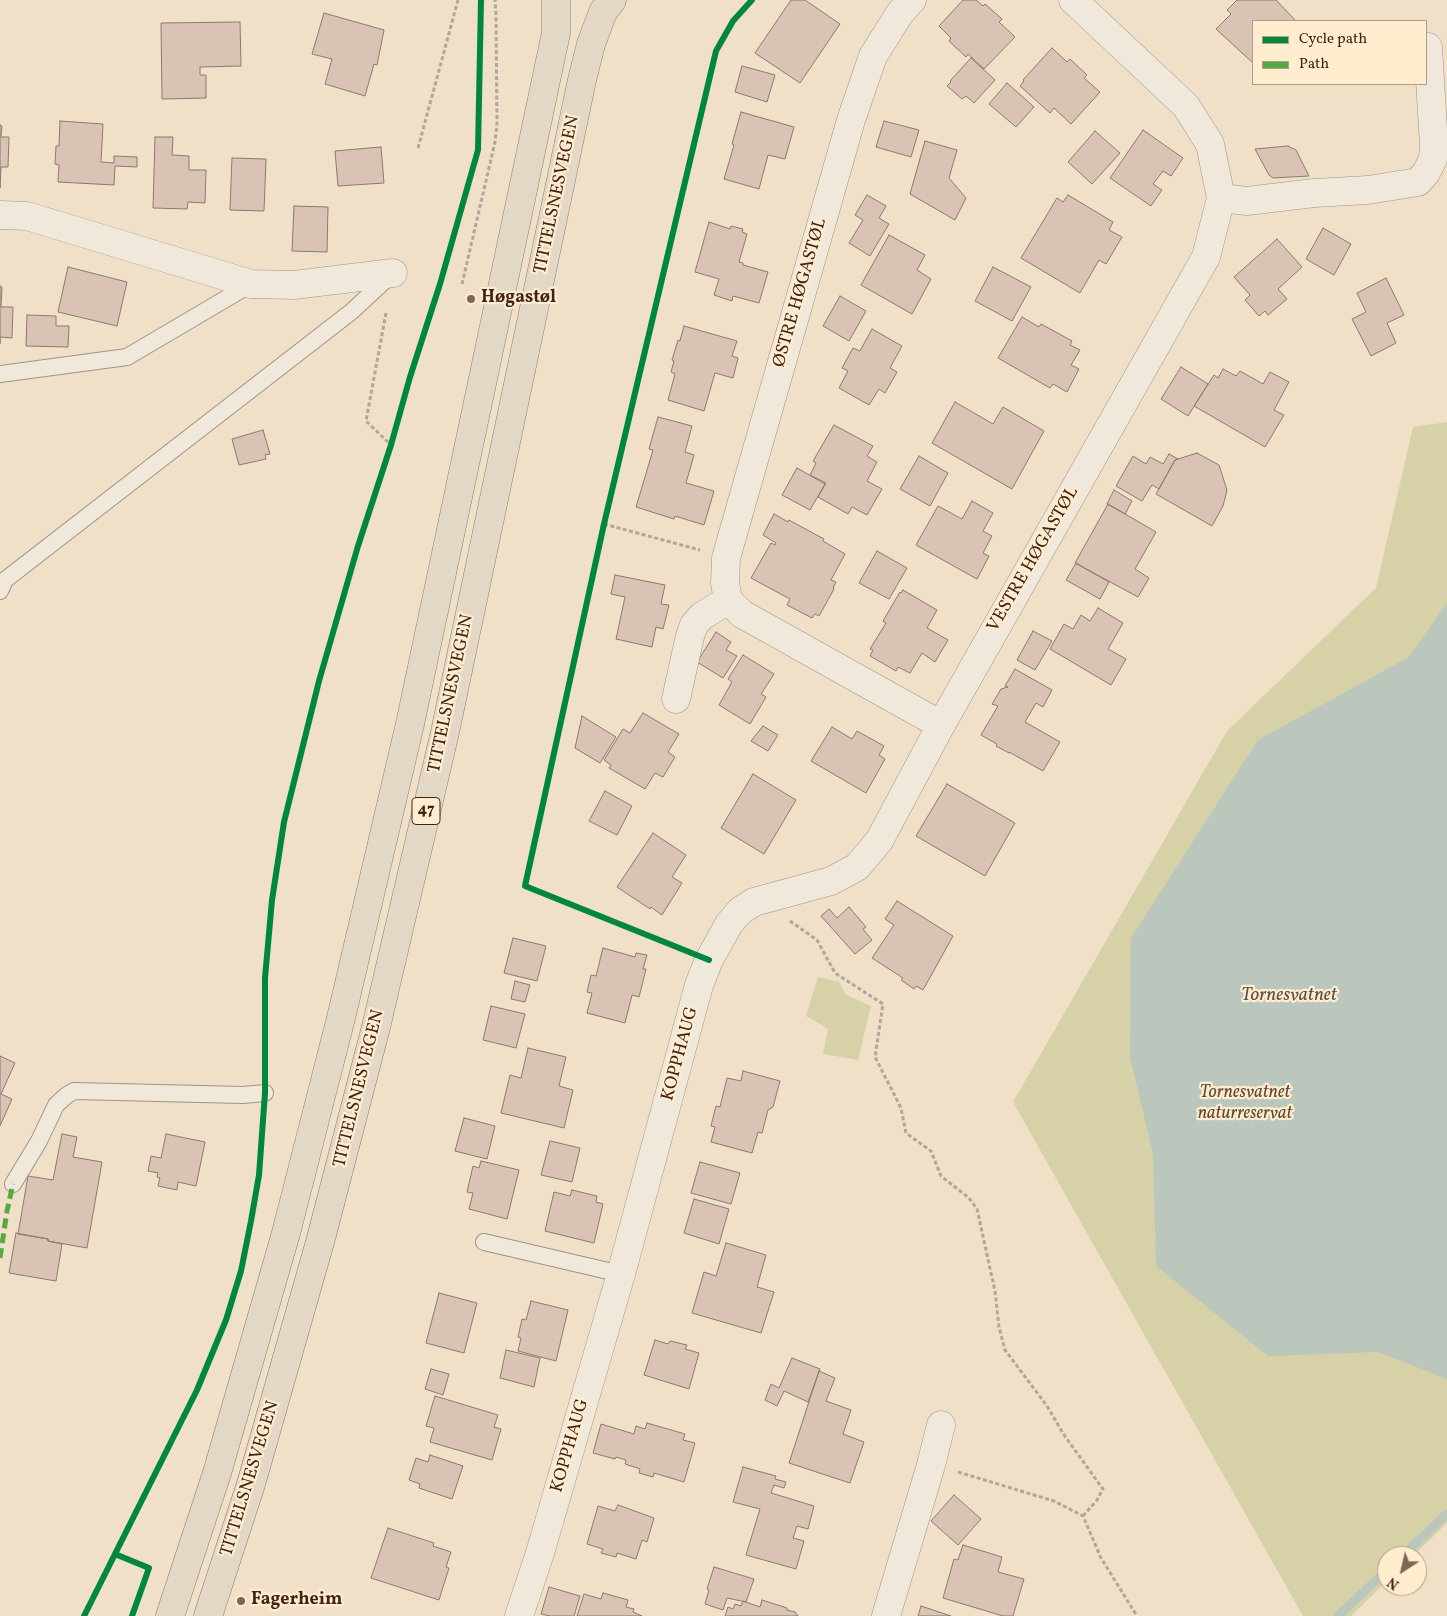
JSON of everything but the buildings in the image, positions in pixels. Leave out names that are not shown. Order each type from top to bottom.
[{"type":"main road","name":"TITTELSNESVEGEN","points":[[170,1616],[217,1473],[283,1242],[341,1018],[410,724],[556,33],[556,0]]},
{"type":"main road","name":"TITTELSNESVEGEN","points":[[208,1616],[251,1484],[317,1252],[376,1027],[445,732],[582,80],[591,44],[604,12],[612,0]]},
{"type":"street","name":"ØSTRE HØGASTØL","points":[[728,600],[725,583],[726,558],[851,120],[873,56],[900,13],[912,0]]},
{"type":"street","name":"VESTRE HØGASTØL","points":[[808,887],[831,881],[857,867],[879,841],[941,724],[1206,257],[1221,198],[1210,144],[1186,106],[1072,0]]},
{"type":"street","points":[[1221,198],[1247,201],[1314,193],[1368,190],[1418,182],[1426,173],[1433,159],[1434,145],[1428,47]]},
{"type":"street","points":[[0,215],[28,216],[251,284],[294,285],[393,273]]},
{"type":"street","points":[[676,699],[694,626],[702,616],[728,600],[742,614],[941,724]]},
{"type":"street","name":"KOPPHAUG","points":[[519,1616],[540,1553],[621,1274],[699,985],[709,960],[729,924],[740,911],[754,902],[808,887]]},
{"type":"street","points":[[886,1616],[941,1425]]},
{"type":"lane","points":[[0,591],[5,580],[352,312],[393,273]]},
{"type":"lane","points":[[0,374],[126,357],[251,284]]},
{"type":"lane","points":[[13,1184],[39,1141],[56,1105],[66,1095],[74,1091],[243,1095],[264,1093]]},
{"type":"lane","points":[[484,1242],[621,1274]]},
{"type":"path","points":[[418,148],[458,0]]},
{"type":"path","points":[[462,284],[495,142],[497,113],[495,0]]},
{"type":"path","points":[[391,445],[366,421],[393,273]]},
{"type":"path","points":[[388,454],[393,436]]},
{"type":"path","points":[[602,534],[606,515]]},
{"type":"path","points":[[604,524],[726,558]]},
{"type":"path","points":[[776,897],[791,923],[817,940],[834,973],[883,1004],[875,1057],[900,1108],[906,1133],[931,1151],[941,1176],[969,1198],[977,1209],[995,1291],[998,1327],[1004,1350],[1047,1406],[1064,1435],[1102,1489],[1097,1500],[1083,1516]]},
{"type":"path","points":[[931,1465],[1054,1500],[1083,1516],[1101,1558],[1137,1616]]},
{"type":"green space","name":"Tornesvatnet","points":[[1447,422],[1447,1523],[1423,1546],[1377,1546],[1377,1591],[1351,1616],[1303,1616],[1013,1102],[1227,731],[1376,588],[1413,427]]},
{"type":"green space","points":[[818,977],[839,982],[846,995],[871,1006],[858,1060],[823,1054],[828,1029],[806,1016]]},
{"type":"water","name":"Tornesvatnet","points":[[1447,603],[1447,1379],[1379,1352],[1268,1356],[1156,1266],[1153,1154],[1130,1057],[1131,938],[1258,740],[1409,657]]},
{"type":"waterway","points":[[1413,1546],[1447,1514]]},
{"type":"waterway","points":[[1338,1616],[1377,1579]]},
{"type":"marked path","points":[[0,1258],[13,1184]]},
{"type":"cycle path","points":[[84,1616],[197,1390],[226,1320],[241,1271],[259,1175],[265,1093],[265,978],[272,900],[284,822],[319,681],[358,546],[440,284],[478,150],[481,0]]},
{"type":"cycle path","points":[[709,960],[525,886],[604,524],[716,51],[733,21],[752,0]]},
{"type":"cycle path","points":[[115,1554],[149,1568],[132,1616]]},
{"type":"place","name":"Høgastøl","points":[[471,299]]},
{"type":"place","name":"Fagerheim","points":[[241,1601]]},
{"type":"park label","name":"Tornesvatnet naturreservat","points":[[1245,1104]]}]
